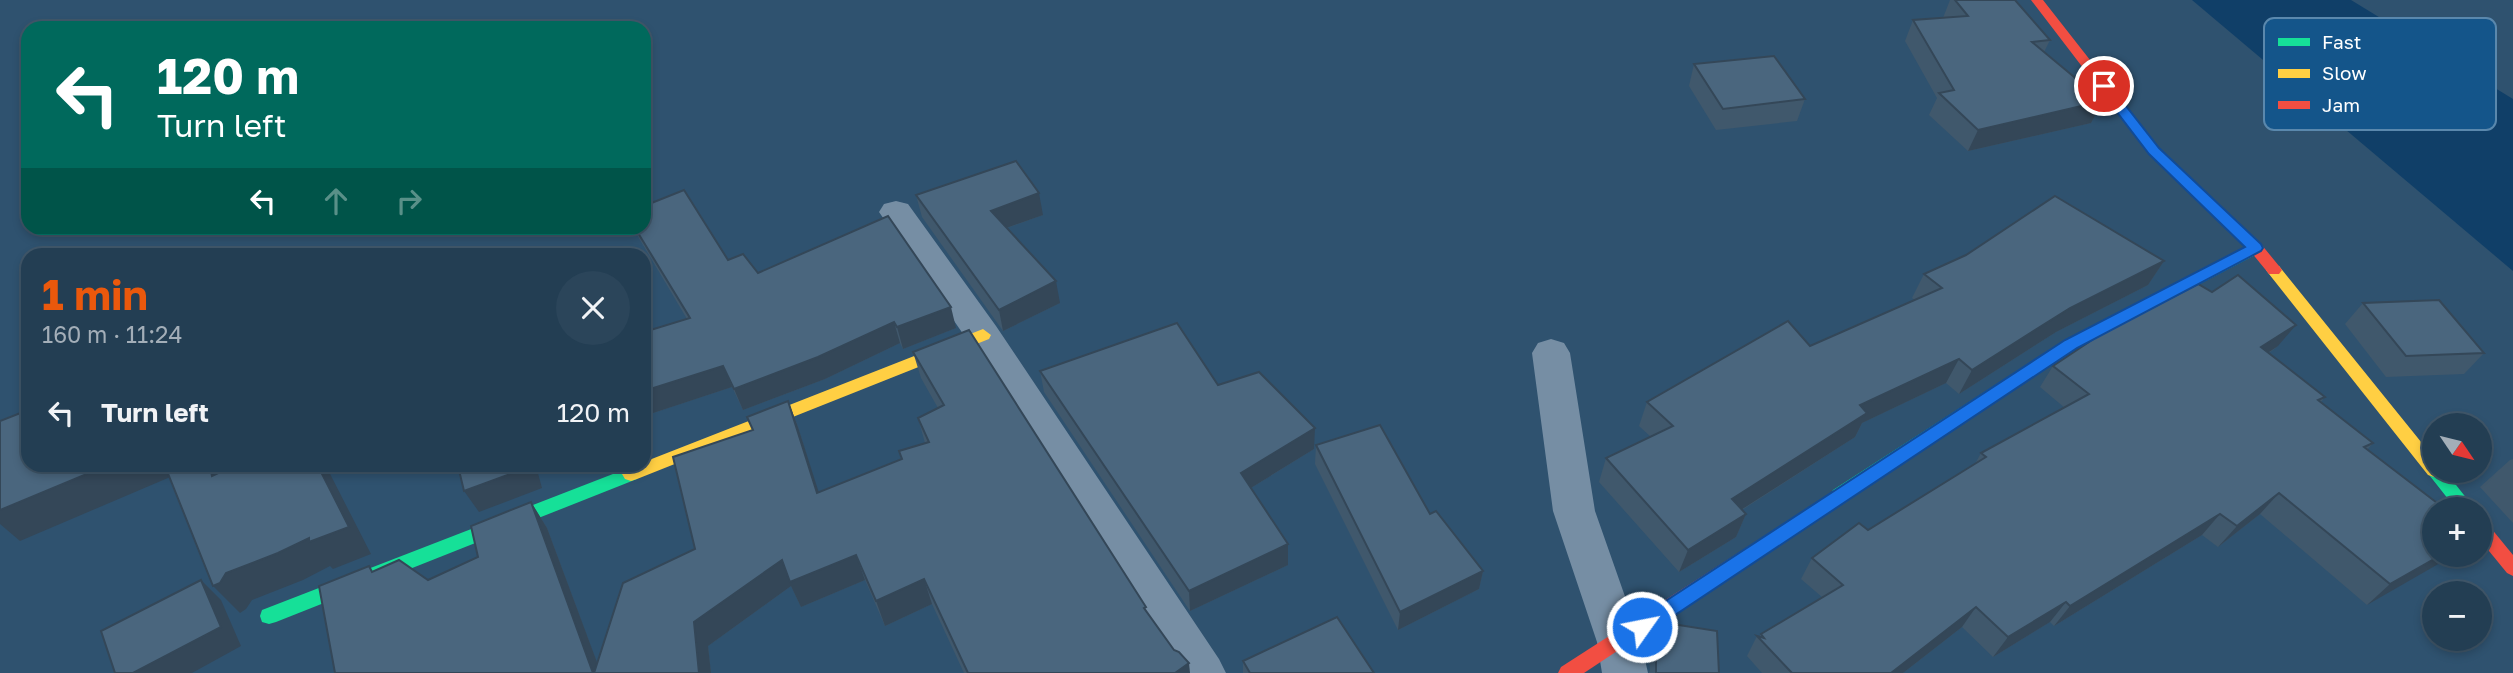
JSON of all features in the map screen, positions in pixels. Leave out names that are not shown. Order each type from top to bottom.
[{"type":"street","points":[[2037,0],[2154,151],[2256,248],[2422,454]]},
{"type":"street","points":[[896,212],[983,335],[1203,673]]},
{"type":"street","points":[[1568,673],[1622,657],[2071,344],[2256,248]]},
{"type":"street","points":[[651,465],[983,335]]},
{"type":"street","points":[[1551,353],[1574,511],[1622,657]]},
{"type":"street","points":[[269,615],[634,472]]},
{"type":"street","points":[[2445,483],[2456,497]]},
{"type":"street","points":[[2492,542],[2513,568]]},
{"type":"water","points":[[2192,0],[2351,0],[2380,18],[2264,18],[2264,61]]},
{"type":"water","points":[[2496,89],[2513,99],[2513,271],[2346,130],[2496,130]]},
{"type":"building","points":[[1955,0],[2015,0],[2050,40],[2032,42],[2103,101],[1978,130],[1939,93],[1954,90],[1913,20],[1968,16]]},
{"type":"building","points":[[1774,56],[1805,99],[1723,109],[1694,64]]},
{"type":"building","points":[[1016,161],[1039,193],[991,211],[1056,281],[999,310],[916,195]]},
{"type":"building","points":[[684,190],[728,260],[743,254],[758,273],[888,216],[951,307],[897,327],[894,322],[818,357],[734,389],[723,366],[651,389],[651,330],[690,318],[651,254],[651,248],[647,248],[639,235],[651,235],[651,203]]},
{"type":"building","points":[[2055,196],[2164,261],[2070,308],[1972,370],[1959,359],[1860,405],[1867,413],[1732,499],[1746,514],[1688,550],[1606,458],[1673,426],[1647,402],[1788,321],[1810,346],[1942,288],[1924,274],[1966,255]]},
{"type":"building","points":[[2238,275],[2296,325],[2261,347],[2325,397],[2318,400],[2373,443],[2364,447],[2429,497],[2422,497],[2422,566],[2390,584],[2279,493],[2237,526],[2220,514],[2070,606],[2066,602],[2008,637],[1976,607],[1891,673],[1792,673],[1757,636],[1764,638],[1761,634],[1843,585],[1812,558],[1859,523],[1868,530],[1986,457],[1981,453],[2089,394],[2053,366],[2101,334],[2198,284],[2212,292]]},
{"type":"building","points":[[2439,300],[2484,353],[2406,356],[2363,303]]},
{"type":"building","points":[[1177,323],[1218,385],[1259,372],[1315,428],[1241,473],[1288,544],[1189,591],[1040,371]]},
{"type":"building","points":[[969,330],[1146,607],[1144,608],[1174,650],[1189,663],[1175,673],[968,673],[924,579],[876,601],[856,555],[790,582],[782,560],[694,622],[699,673],[594,673],[623,583],[695,549],[673,457],[753,430],[747,417],[788,401],[817,493],[902,459],[899,451],[929,442],[918,418],[944,405],[913,352]]},
{"type":"building","points":[[21,413],[21,472],[92,472],[0,510],[0,421]]},
{"type":"building","points":[[1380,425],[1430,514],[1436,511],[1483,571],[1400,612],[1316,445]]},
{"type":"building","points":[[167,472],[211,472],[212,476],[220,472],[321,472],[349,527],[309,542],[309,538],[226,573],[220,583],[213,586]]},
{"type":"building","points":[[459,472],[515,472],[464,491]]},
{"type":"building","points":[[531,502],[593,673],[335,673],[319,586],[369,566],[372,572],[399,560],[428,580],[478,557],[471,526]]},
{"type":"building","points":[[201,580],[221,627],[133,673],[115,673],[101,631]]},
{"type":"building","points":[[1337,617],[1374,673],[1250,673],[1243,661]]},
{"type":"building","points":[[1666,623],[1717,631],[1719,673],[1656,673],[1656,656],[1659,653],[1656,629]]},
{"type":"traffic: fast","points":[[1839,495],[2071,344],[2256,248]]},
{"type":"traffic: fast","points":[[269,616],[631,474]]},
{"type":"traffic: fast","points":[[2445,483],[2456,497]]},
{"type":"traffic: slow","points":[[2274,270],[2422,455]]},
{"type":"traffic: slow","points":[[651,466],[983,335]]},
{"type":"traffic: slow","points":[[631,474],[636,472]]},
{"type":"traffic: jam","points":[[2037,0],[2154,151],[2256,248],[2274,270]]},
{"type":"traffic: jam","points":[[1568,673],[1839,495]]},
{"type":"traffic: jam","points":[[2492,542],[2513,568]]},
{"type":"route","points":[[1642,627],[2071,344],[2256,248],[2154,151],[2104,86]]}]
